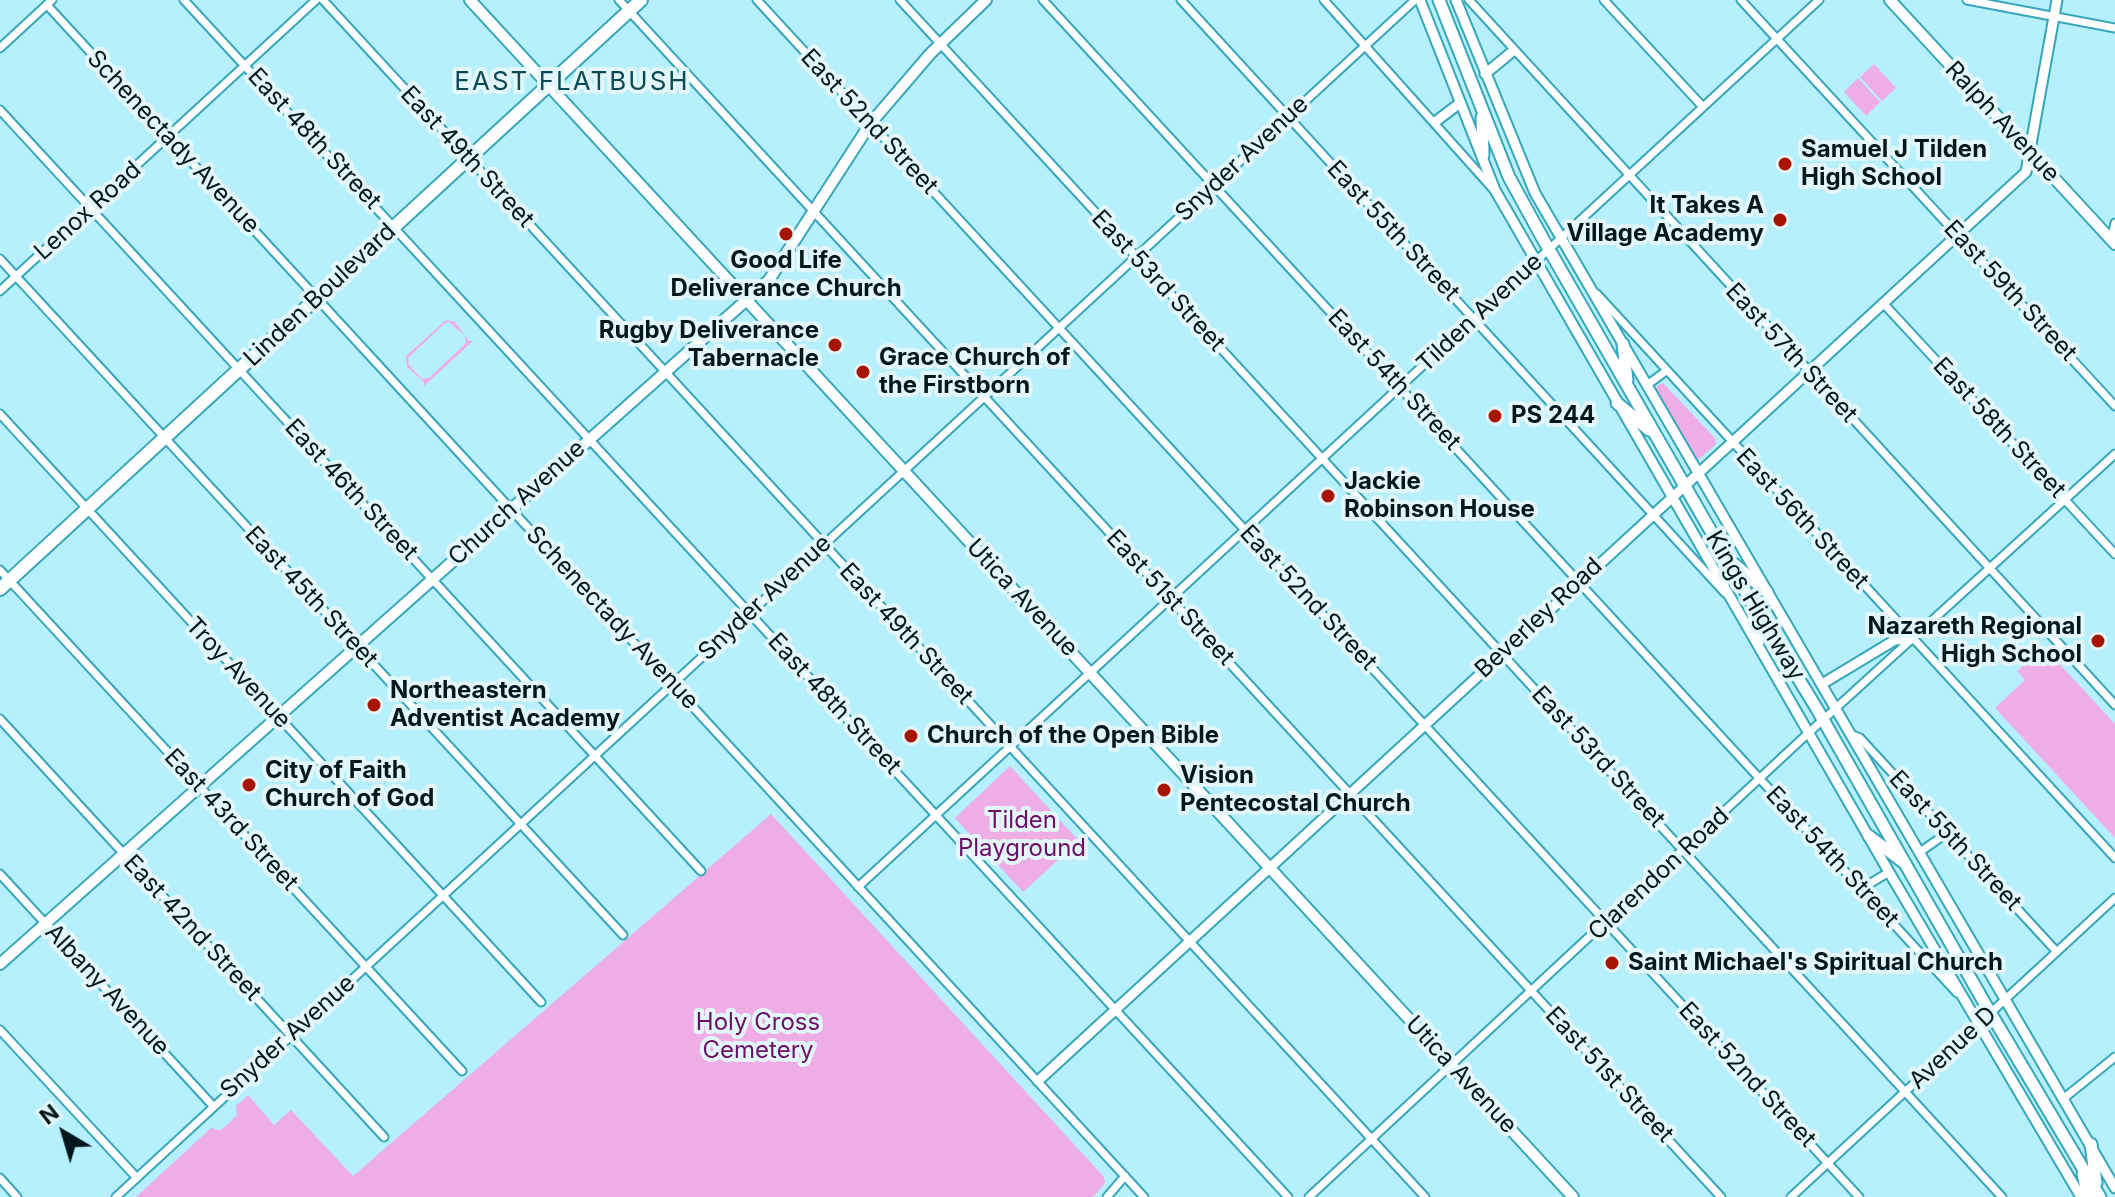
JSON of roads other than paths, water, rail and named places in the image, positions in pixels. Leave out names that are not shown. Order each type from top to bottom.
[{"type":"highway","name":"Linden Boulevard","points":[[5,585],[641,0]]},
{"type":"main road","name":"Utica Avenue","points":[[470,0],[1573,1197]]},
{"type":"main road","name":"Church Avenue","points":[[0,964],[769,280],[870,124],[940,44],[986,0]]},
{"type":"main road","name":"Kings Highway","points":[[1439,0],[1509,177],[1751,601],[2082,1165],[2095,1195]]},
{"type":"main road","name":"Ralph Avenue","points":[[1890,0],[2113,242]]},
{"type":"main road","points":[[1482,109],[1483,155]]},
{"type":"main road","points":[[1623,344],[1627,385]]},
{"type":"main road","points":[[1617,403],[1658,439]]},
{"type":"main road","points":[[1726,557],[1767,592]]},
{"type":"main road","points":[[1751,601],[1758,642]]},
{"type":"main road","points":[[1869,836],[1907,865]]},
{"type":"main road","points":[[2091,1144],[2095,1195]]},
{"type":"street","name":"East 48th Street","points":[[184,0],[1288,1197]]},
{"type":"street","name":"Lenox Road","points":[[0,291],[316,0]]},
{"type":"street","name":"East 49th Street","points":[[323,0],[1425,1197]]},
{"type":"street","name":"East 51st Street","points":[[619,0],[1721,1197]]},
{"type":"street","name":"East 52nd Street","points":[[757,0],[1859,1197]]},
{"type":"street","name":"East 53rd Street","points":[[900,0],[2002,1197]]},
{"type":"street","name":"East 54th Street","points":[[1043,0],[1971,1008]]},
{"type":"street","name":"East 55th Street","points":[[1181,0],[1734,604]]},
{"type":"street","points":[[1324,0],[1495,190]]},
{"type":"street","name":"Snyder Avenue","points":[[116,1197],[1365,45],[1418,0]]},
{"type":"street","name":"Kings Highway","points":[[1418,0],[1495,190],[1889,872],[2081,1197]]},
{"type":"street","name":"Kings Highway","points":[[1456,0],[1531,185],[2115,1188]]},
{"type":"street","name":"East 57th Street","points":[[1469,0],[2115,705]]},
{"type":"street","points":[[1604,0],[1703,107]]},
{"type":"street","name":"East 59th Street","points":[[1741,0],[2115,406]]},
{"type":"street","name":"Tilden Avenue","points":[[858,887],[1819,0]]},
{"type":"street","points":[[1967,0],[2115,28]]},
{"type":"street","name":"Beverley Road","points":[[1038,1081],[2026,172],[2057,0]]},
{"type":"street","points":[[0,48],[49,2]]},
{"type":"street","name":"Schenectady Avenue","points":[[49,2],[169,138],[1144,1197]]},
{"type":"street","points":[[1485,74],[1513,51]]},
{"type":"street","points":[[1435,122],[1460,103]]},
{"type":"street","name":"East 46th Street","points":[[0,110],[701,871]]},
{"type":"street","points":[[2113,242],[2115,223]]},
{"type":"street","name":"East 45th Street","points":[[0,259],[623,935]]},
{"type":"street","name":"East 56th Street","points":[[1588,284],[2115,858]]},
{"type":"street","name":"East 58th Street","points":[[1883,303],[2115,554]]},
{"type":"street","points":[[1647,385],[1666,371]]},
{"type":"street","name":"Troy Avenue","points":[[0,414],[541,1002]]},
{"type":"street","name":"Clarendon Road","points":[[1309,1197],[2115,454]]},
{"type":"street","name":"East 43rd Street","points":[[0,570],[5,585],[199,786],[462,1071]]},
{"type":"street","points":[[1822,684],[1895,640],[1912,639]]},
{"type":"street","name":"East 42nd Street","points":[[0,719],[384,1137]]},
{"type":"street","name":"East 55th Street","points":[[1850,734],[1860,738],[2057,952]]},
{"type":"street","points":[[1920,852],[1947,833]]},
{"type":"street","points":[[1861,889],[1889,872]]},
{"type":"street","name":"Albany Avenue","points":[[0,874],[213,1106]]},
{"type":"street","name":"Avenue D","points":[[1791,1197],[2115,898]]},
{"type":"street","points":[[0,1030],[137,1178]]},
{"type":"street","points":[[2063,1099],[2115,1057]]},
{"type":"street","points":[[1107,1197],[1125,1176]]},
{"type":"street","points":[[0,1178],[17,1197]]},
{"type":"place","name":"Samuel J Tilden High School","points":[[1785,164]]},
{"type":"place","name":"It Takes A Village Academy","points":[[1780,220]]},
{"type":"place","name":"Good Life Deliverance Church","points":[[786,234]]},
{"type":"place","name":"Rugby Deliverance Tabernacle","points":[[835,345]]},
{"type":"place","name":"Grace Church of the Firstborn","points":[[863,372]]},
{"type":"place","name":"PS 244","points":[[1495,416]]},
{"type":"place","name":"Jackie Robinson House","points":[[1328,496]]},
{"type":"place","name":"Nazareth Regional High School","points":[[2098,641]]},
{"type":"place","name":"Northeastern Adventist Academy","points":[[374,705]]},
{"type":"place","name":"Church of the Open Bible","points":[[911,736]]},
{"type":"place","name":"City of Faith Church of God","points":[[249,785]]},
{"type":"place","name":"Vision Pentecostal Church","points":[[1164,790]]},
{"type":"place","name":"Saint Michael's Spiritual Church","points":[[1612,963]]},
{"type":"district","name":"EAST FLATBUSH","points":[[572,82]]},
{"type":"park label","name":"Tilden Playground","points":[[1022,835]]},
{"type":"park label","name":"Holy Cross Cemetery","points":[[758,1037]]}]
